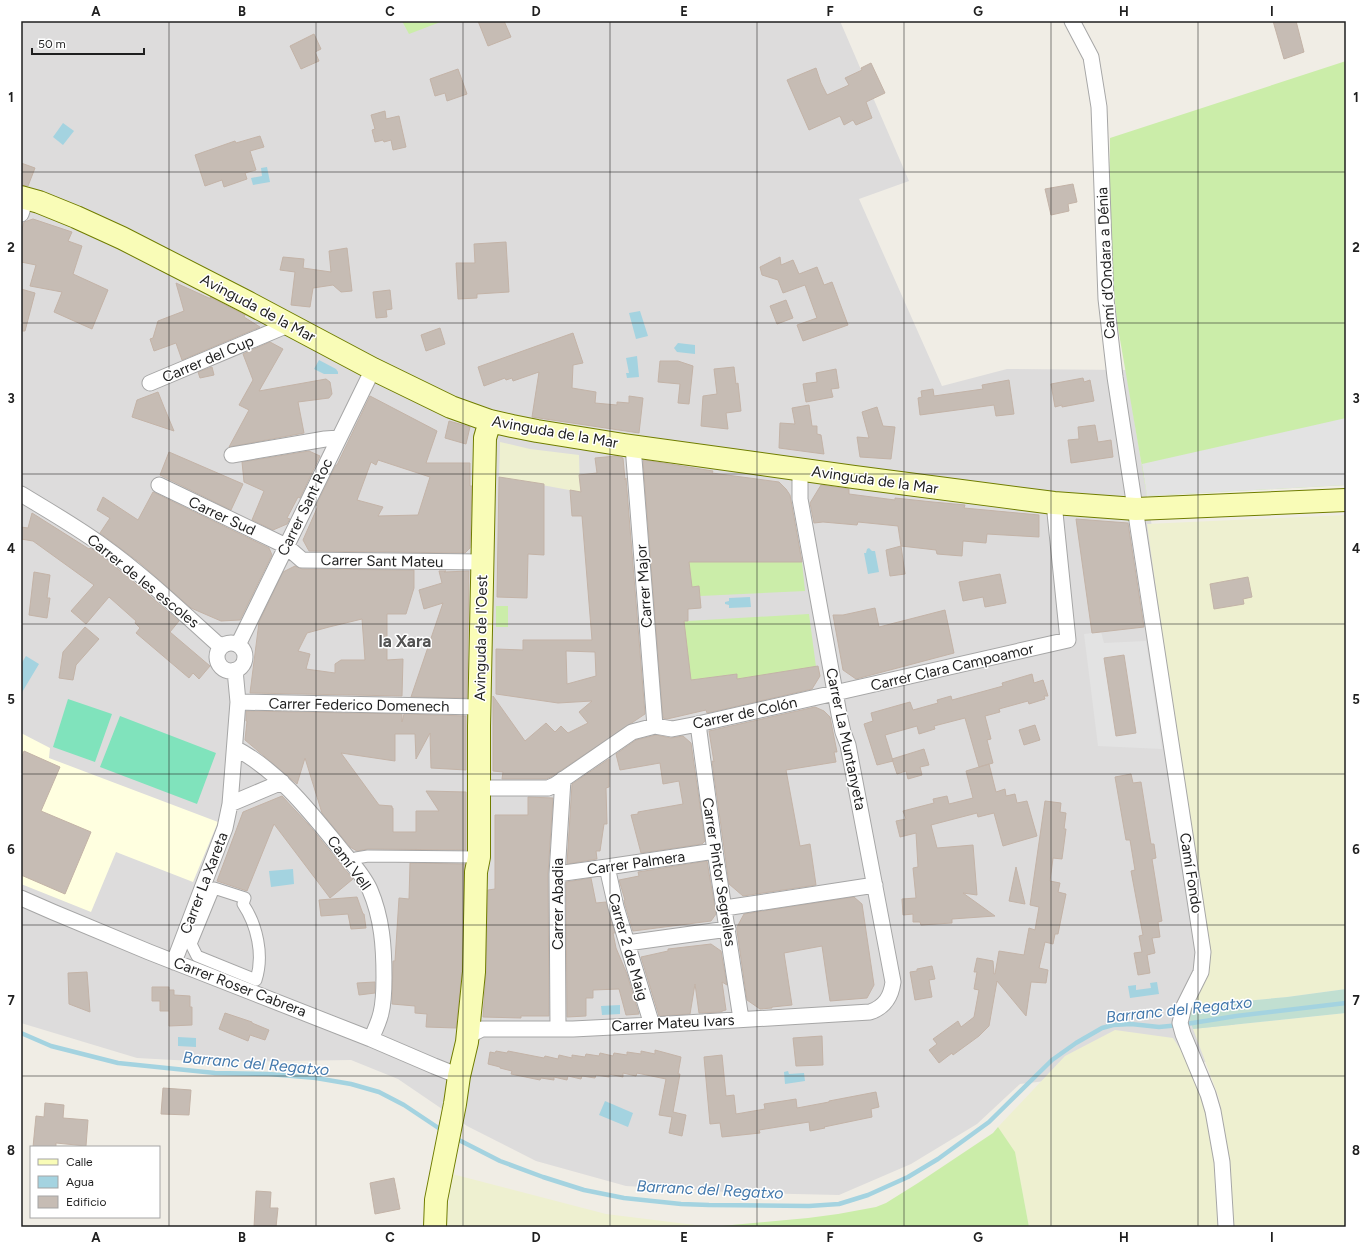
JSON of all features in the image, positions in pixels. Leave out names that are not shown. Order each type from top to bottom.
[{"type":"main road","name":"Avinguda de la Mar","points":[[23,203],[39,202],[122,238],[373,369],[451,407],[490,421],[537,432],[800,470],[1054,503],[1136,509],[1346,500]]},
{"type":"main road","name":"Avinguda de l'Oest","points":[[435,1227],[436,1200],[459,1076],[467,1042],[474,972],[476,872],[479,857],[478,788],[485,438],[490,421]]},
{"type":"main road","points":[[471,1010],[479,1022],[487,1029]]},
{"type":"street","name":"Camí d’Ondara a Dénia","points":[[1072,21],[1091,57],[1099,108],[1106,299],[1115,377],[1136,509]]},
{"type":"street","name":"Carrer del Cup","points":[[150,383],[288,325]]},
{"type":"street","name":"Carrer Sant Roc","points":[[238,645],[373,369]]},
{"type":"street","points":[[232,455],[324,439],[338,438]]},
{"type":"street","name":"Carrer Major","points":[[633,446],[655,726]]},
{"type":"street","name":"Carrer La Muntanyeta","points":[[800,470],[800,500],[835,693],[843,732],[848,744],[893,982],[890,996],[883,1006]]},
{"type":"street","name":"Carrer Sud","points":[[159,485],[286,546]]},
{"type":"street","name":"Carrer de les escoles","points":[[21,494],[103,546],[132,569],[221,647]]},
{"type":"street","name":"Carrer Clara Campoamor","points":[[835,693],[1068,640],[1054,503]]},
{"type":"street","name":"Camí Fondo","points":[[1136,509],[1203,952],[1201,972],[1184,1006],[1180,1022],[1183,1034],[1208,1094],[1214,1117],[1222,1162],[1226,1227]]},
{"type":"street","name":"Carrer Sant Mateu","points":[[286,546],[302,560],[482,562]]},
{"type":"street","points":[[229,643],[238,645],[244,652],[242,665],[235,670],[226,670],[219,664],[217,655],[221,647],[229,643]]},
{"type":"street","name":"Carrer La Xareta","points":[[174,962],[225,828],[230,804],[238,702],[235,670]]},
{"type":"street","name":"Carrer de Colón","points":[[655,726],[672,729],[835,693]]},
{"type":"street","name":"Carrer Federico Domenech","points":[[238,702],[480,707]]},
{"type":"street","name":"Carrer Pintor Segrelles","points":[[698,724],[715,851],[741,1019]]},
{"type":"street","points":[[478,788],[552,787],[628,734],[637,730],[655,726]]},
{"type":"street","name":"Camí Vell","points":[[235,748],[254,759],[282,782],[306,806],[367,884],[382,929],[383,946],[384,1002],[371,1039]]},
{"type":"street","name":"Carrer Abadia","points":[[558,1029],[557,874],[563,779]]},
{"type":"street","points":[[230,804],[282,782]]},
{"type":"street","name":"Carrer Palmera","points":[[557,874],[607,868],[715,851]]},
{"type":"street","points":[[356,858],[368,856],[479,857]]},
{"type":"street","name":"Carrer 2 de Maig","points":[[607,868],[614,901],[652,1025]]},
{"type":"street","points":[[725,908],[875,885]]},
{"type":"street","points":[[214,888],[245,898],[243,904],[251,916],[258,937],[259,958],[256,980],[197,956],[191,944],[214,888]]},
{"type":"street","name":"Carrer Roser Cabrera","points":[[21,898],[174,962],[371,1039],[459,1076]]},
{"type":"street","points":[[627,943],[728,929]]},
{"type":"street","name":"Carrer Mateu Ivars","points":[[467,1042],[474,1033],[487,1029],[558,1029],[652,1025],[870,1012],[883,1006]]},
{"type":"shaded area","points":[[21,21],[840,21],[909,181],[859,199],[942,386],[1007,369],[1126,370],[1240,1058],[1020,1084],[977,1124],[911,1164],[839,1195],[745,1193],[626,1186],[536,1161],[467,1126],[398,1079],[351,1060],[211,1062],[137,1058],[21,1023]]},
{"type":"shaded area","points":[[1346,418],[1346,485],[1147,496],[1142,464]]},
{"type":"shaded area","points":[[500,442],[530,449],[579,455],[580,492],[499,477]]},
{"type":"shaded area","points":[[1346,515],[1346,989],[1287,997],[1190,1006],[1209,972],[1147,524]]},
{"type":"shaded area","points":[[1101,632],[1104,643],[1146,641],[1162,749],[1098,746],[1084,634]]},
{"type":"shaded area","points":[[21,733],[50,748],[49,758],[218,822],[193,882],[116,852],[91,912],[21,884]]},
{"type":"shaded area","points":[[1346,989],[1346,1013],[1193,1029],[1188,1014],[1190,1006],[1287,997]]},
{"type":"shaded area","points":[[1346,1013],[1346,1227],[1233,1227],[1230,1161],[1219,1098],[1193,1029]]},
{"type":"shaded area","points":[[1115,1030],[1173,1038],[1184,1055],[1205,1104],[1213,1150],[1218,1227],[1029,1227],[1015,1153],[998,1127],[1065,1056]]},
{"type":"shaded area","points":[[452,1174],[606,1214],[711,1227],[446,1227]]},
{"type":"green space","points":[[402,21],[443,21],[409,34]]},
{"type":"green space","points":[[1346,61],[1346,485],[1147,496],[1117,322],[1109,237],[1110,138]]},
{"type":"green space","points":[[688,562],[802,562],[805,591],[700,596],[699,586],[692,587]]},
{"type":"green space","points":[[496,606],[508,606],[508,627],[496,627]]},
{"type":"green space","points":[[809,614],[816,667],[737,679],[736,674],[690,680],[671,622]]},
{"type":"green space","points":[[68,699],[112,714],[95,762],[53,747]]},
{"type":"green space","points":[[120,716],[216,753],[197,804],[100,767]]},
{"type":"green space","points":[[998,1127],[1015,1152],[1029,1227],[711,1227],[808,1218],[876,1207],[886,1203],[918,1183],[993,1133]]},
{"type":"water","points":[[63,123],[74,131],[63,145],[53,137]]},
{"type":"water","points":[[267,167],[270,182],[253,185],[251,178],[262,176],[261,168]]},
{"type":"water","points":[[640,311],[648,336],[636,339],[629,313]]},
{"type":"water","points":[[678,343],[695,345],[695,354],[677,352],[674,348]]},
{"type":"water","points":[[637,356],[639,377],[627,378],[626,373],[629,373],[626,358]]},
{"type":"water","points":[[319,360],[336,369],[338,374],[324,374],[314,369]]},
{"type":"water","points":[[869,548],[872,551],[875,551],[879,572],[868,574],[864,553],[866,553],[867,549]]},
{"type":"water","points":[[750,597],[751,607],[729,608],[729,605],[725,604],[725,602],[729,601],[729,598]]},
{"type":"water","points":[[26,656],[39,664],[21,694],[21,664]]},
{"type":"water","points":[[293,869],[294,884],[271,887],[269,871]]},
{"type":"water","points":[[1157,982],[1159,994],[1130,998],[1128,986],[1136,985],[1136,990],[1151,988],[1150,983]]},
{"type":"water","points":[[620,1005],[620,1014],[602,1015],[601,1006]]},
{"type":"water","points":[[178,1037],[196,1038],[196,1047],[178,1046]]},
{"type":"water","points":[[788,1071],[789,1074],[804,1073],[805,1081],[785,1084],[784,1072]]},
{"type":"water","points":[[605,1101],[633,1113],[628,1127],[599,1115]]},
{"type":"building","points":[[478,21],[504,21],[511,37],[488,46]]},
{"type":"building","points":[[1273,21],[1296,21],[1304,52],[1284,59]]},
{"type":"building","points":[[314,34],[321,49],[315,52],[319,61],[301,69],[290,46]]},
{"type":"building","points":[[871,63],[885,93],[866,102],[872,118],[856,125],[853,120],[844,125],[840,116],[809,130],[787,80],[816,68],[827,95],[849,85],[845,78],[862,70],[861,68]]},
{"type":"building","points":[[458,69],[467,94],[447,101],[445,93],[435,96],[430,79]]},
{"type":"building","points":[[385,111],[386,119],[399,116],[406,147],[393,150],[391,140],[375,142],[372,130],[375,129],[371,115]]},
{"type":"building","points":[[260,136],[264,147],[250,151],[256,170],[245,173],[247,179],[224,187],[222,180],[205,186],[195,155],[235,141],[236,143]]},
{"type":"building","points":[[21,163],[35,168],[28,186],[21,185]]},
{"type":"building","points":[[1073,184],[1077,202],[1068,204],[1069,211],[1051,215],[1045,189]]},
{"type":"building","points":[[33,219],[72,232],[68,241],[82,246],[73,274],[108,290],[92,329],[54,312],[62,292],[30,286],[36,265],[21,262],[21,233],[24,222]]},
{"type":"building","points":[[506,242],[509,292],[477,294],[477,298],[458,299],[456,263],[475,263],[474,244]]},
{"type":"building","points":[[347,248],[352,291],[341,292],[333,285],[313,288],[310,307],[291,305],[295,272],[280,270],[283,257],[304,259],[303,268],[331,272],[329,251]]},
{"type":"building","points":[[780,257],[781,265],[793,260],[799,274],[817,267],[824,285],[832,282],[848,325],[803,341],[797,325],[817,318],[805,285],[783,293],[778,280],[762,275],[760,267]]},
{"type":"building","points":[[176,283],[211,299],[210,297],[245,315],[244,317],[260,327],[182,360],[176,343],[154,351],[150,339],[153,338],[158,321],[184,311]]},
{"type":"building","points":[[21,289],[35,293],[25,331],[21,331]]},
{"type":"building","points":[[390,290],[392,309],[386,310],[387,317],[376,318],[373,292]]},
{"type":"building","points":[[786,300],[793,318],[777,324],[770,306]]},
{"type":"building","points":[[440,328],[445,344],[426,351],[421,335]]},
{"type":"building","points":[[573,333],[583,363],[573,365],[572,388],[596,392],[595,403],[617,405],[617,402],[629,403],[629,396],[643,398],[639,433],[532,417],[539,372],[513,381],[512,378],[506,380],[505,378],[484,386],[478,367]]},
{"type":"building","points":[[270,342],[283,349],[259,391],[326,379],[330,382],[332,394],[329,398],[298,402],[304,433],[229,447],[249,410],[239,405],[253,380],[243,354]]},
{"type":"building","points":[[660,361],[678,361],[693,366],[689,404],[678,403],[680,384],[658,382]]},
{"type":"building","points":[[212,367],[214,375],[200,378],[198,372]]},
{"type":"building","points":[[734,367],[736,384],[738,383],[741,411],[726,413],[728,429],[701,426],[703,396],[717,394],[714,369]]},
{"type":"building","points":[[836,369],[839,388],[831,389],[833,397],[806,402],[803,384],[817,382],[816,373]]},
{"type":"building","points":[[1083,378],[1084,382],[1090,380],[1094,401],[1055,407],[1051,384]]},
{"type":"building","points":[[1009,380],[1014,414],[996,416],[994,405],[920,415],[918,398],[922,397],[921,391],[933,389],[934,396],[983,389],[982,385]]},
{"type":"building","points":[[158,392],[174,431],[132,417],[137,400]]},
{"type":"building","points":[[370,396],[437,431],[426,463],[470,463],[470,486],[472,486],[470,548],[465,553],[309,551],[303,540],[318,506],[316,505]],"holes":[[[378,460],[430,477],[418,515],[378,516],[383,507],[357,500],[371,462],[376,465]]]},
{"type":"building","points":[[809,405],[812,426],[817,426],[817,434],[821,435],[824,454],[779,448],[780,423],[795,424],[792,408]]},
{"type":"building","points":[[877,407],[883,426],[895,427],[891,459],[860,457],[857,437],[869,438],[862,412]]},
{"type":"building","points":[[449,421],[470,427],[466,444],[445,438]]},
{"type":"building","points":[[1095,425],[1098,442],[1111,440],[1113,457],[1071,463],[1068,440],[1079,439],[1078,427]]},
{"type":"building","points":[[309,451],[320,456],[300,498],[298,497],[287,518],[290,519],[287,524],[273,530],[252,520],[264,491],[244,482],[242,462]]},
{"type":"building","points":[[169,452],[243,484],[231,510],[160,475]]},
{"type":"building","points":[[616,456],[623,458],[625,480],[626,478],[645,714],[551,777],[546,779],[502,779],[503,772],[493,771],[493,696],[525,741],[546,723],[555,732],[561,726],[568,733],[588,723],[579,712],[592,701],[558,703],[496,694],[496,649],[523,650],[523,640],[592,640],[582,516],[572,516],[570,490],[581,492],[579,475],[597,473],[595,458]],"holes":[[[566,651],[595,652],[596,676],[567,684]]]},
{"type":"building","points":[[644,460],[713,471],[712,473],[779,482],[786,489],[790,495],[802,562],[689,562],[692,587],[699,586],[701,608],[688,609],[688,621],[684,621],[691,680],[737,674],[737,679],[818,666],[820,676],[812,689],[707,713],[706,710],[667,719],[663,718]]},
{"type":"building","points":[[499,477],[544,484],[544,555],[528,554],[527,598],[497,597]]},
{"type":"building","points":[[821,485],[849,489],[849,494],[895,500],[895,498],[965,505],[964,508],[1039,515],[1039,537],[987,534],[986,543],[963,541],[962,556],[937,554],[936,550],[901,546],[898,526],[858,522],[857,525],[823,522],[814,523],[810,503]]},
{"type":"building","points":[[153,492],[269,548],[272,555],[240,620],[221,621],[191,608],[140,563],[100,533],[110,518],[97,510],[103,497],[138,520]]},
{"type":"building","points":[[32,513],[89,549],[90,548],[98,553],[179,621],[170,632],[210,666],[199,679],[193,673],[189,678],[136,633],[140,628],[135,623],[136,621],[109,597],[86,624],[71,611],[94,585],[33,541],[21,539],[21,527],[28,528]]},
{"type":"building","points":[[1076,519],[1128,523],[1144,627],[1092,633]]},
{"type":"building","points":[[901,546],[905,574],[890,576],[886,550]]},
{"type":"building","points":[[295,566],[302,569],[414,570],[414,588],[406,614],[387,614],[387,660],[403,659],[402,696],[250,693],[259,622],[283,572]],"holes":[[[362,619],[365,660],[341,660],[335,664],[335,673],[306,669],[310,654],[298,651],[307,633]]]},
{"type":"building","points":[[439,571],[469,571],[467,698],[411,697],[443,603],[424,609],[419,590],[442,583]]},
{"type":"building","points":[[34,572],[50,575],[47,598],[50,598],[47,618],[29,615]]},
{"type":"building","points":[[1000,574],[1006,603],[985,607],[983,597],[963,601],[959,582]]},
{"type":"building","points":[[1248,577],[1252,597],[1243,599],[1244,604],[1214,609],[1210,584]]},
{"type":"building","points":[[875,608],[879,627],[945,610],[954,653],[856,679],[843,670],[833,615],[843,615]]},
{"type":"building","points":[[85,627],[99,639],[76,665],[73,680],[59,678],[63,652]]},
{"type":"building","points":[[1124,655],[1136,733],[1116,736],[1104,658]]},
{"type":"building","points":[[1032,674],[1034,683],[1043,680],[1048,696],[1044,696],[1045,699],[1029,704],[1028,701],[999,709],[1000,712],[985,716],[991,739],[987,740],[993,763],[979,767],[965,718],[934,726],[935,729],[919,734],[917,726],[885,735],[893,761],[877,765],[864,724],[873,721],[871,713],[910,702],[913,710],[938,703],[937,700],[951,696],[952,700],[1003,686],[1002,683]]},
{"type":"building","points":[[815,707],[824,711],[830,717],[837,752],[834,752],[836,762],[786,770],[800,846],[810,844],[816,885],[743,896],[729,884],[709,731]]},
{"type":"building","points":[[246,711],[402,714],[402,722],[404,714],[466,716],[466,770],[431,768],[430,733],[416,759],[415,734],[395,734],[395,761],[341,753],[379,805],[392,806],[393,832],[416,832],[416,811],[439,811],[426,791],[466,792],[466,850],[368,849],[357,851],[350,847],[322,813],[305,758],[297,784],[245,740],[247,721]]},
{"type":"building","points":[[1035,725],[1040,740],[1024,745],[1019,730]]},
{"type":"building","points":[[656,735],[671,738],[683,736],[691,743],[705,841],[702,844],[641,853],[631,815],[638,814],[638,812],[683,804],[679,781],[663,784],[660,763],[620,770],[616,754],[636,740]]},
{"type":"building","points":[[924,749],[929,765],[920,767],[922,775],[908,779],[906,771],[897,774],[892,759]]},
{"type":"building","points":[[24,751],[60,767],[41,811],[91,832],[65,894],[21,875],[21,759]]},
{"type":"building","points":[[609,759],[609,787],[606,788],[607,824],[604,824],[600,851],[596,851],[597,859],[567,864],[572,784]]},
{"type":"building","points":[[989,764],[996,792],[1005,789],[1006,796],[1015,794],[1017,803],[1027,801],[1037,836],[1003,846],[994,813],[978,817],[977,813],[931,825],[937,848],[973,845],[977,895],[963,893],[995,916],[952,919],[952,923],[921,925],[920,922],[913,922],[913,914],[903,915],[902,899],[916,898],[913,868],[918,867],[916,833],[900,837],[896,821],[906,819],[903,811],[934,803],[933,799],[947,796],[949,804],[973,798],[966,771]]},
{"type":"building","points":[[1131,774],[1133,783],[1141,782],[1151,844],[1154,844],[1156,858],[1152,859],[1162,921],[1158,922],[1160,937],[1152,938],[1155,953],[1147,955],[1150,973],[1138,975],[1134,953],[1142,952],[1139,936],[1143,935],[1131,871],[1135,870],[1130,840],[1126,840],[1115,777]]},
{"type":"building","points":[[282,796],[308,824],[353,879],[330,898],[274,824],[247,891],[217,881],[243,812]]},
{"type":"building","points":[[528,797],[553,798],[548,874],[549,1016],[521,1016],[521,1018],[483,1017],[486,972],[488,890],[495,889],[495,815],[528,815]]},
{"type":"building","points":[[1045,801],[1061,803],[1060,812],[1066,813],[1064,829],[1066,829],[1062,859],[1053,858],[1050,881],[1060,883],[1058,892],[1066,894],[1058,934],[1055,934],[1053,944],[1045,942],[1039,968],[1048,970],[1046,983],[1031,982],[1026,1016],[997,981],[989,1026],[979,1036],[953,1055],[952,1053],[939,1063],[929,1050],[937,1044],[933,1039],[958,1021],[961,1027],[974,1017],[979,990],[974,989],[977,972],[974,972],[977,958],[993,961],[995,974],[999,951],[1024,955],[1029,928],[1035,930],[1039,907],[1030,905]]},
{"type":"building","points":[[707,861],[716,914],[711,921],[633,931],[619,880],[639,876],[638,872]]},
{"type":"building","points":[[410,863],[465,864],[462,971],[456,1028],[426,1027],[427,1014],[415,1013],[415,1006],[392,1004],[393,961],[395,961],[399,898],[409,899]]},
{"type":"building","points":[[1016,867],[1025,904],[1009,901]]},
{"type":"building","points":[[591,878],[596,903],[606,902],[615,933],[613,933],[616,948],[627,974],[639,1014],[626,1015],[619,989],[593,990],[593,998],[586,998],[586,1016],[567,1017],[566,882]]},
{"type":"building","points":[[357,897],[364,914],[366,928],[351,929],[348,914],[321,916],[319,900]]},
{"type":"building","points":[[854,897],[862,904],[874,985],[867,998],[830,1001],[822,946],[784,953],[792,1005],[760,1009],[747,1000],[737,931],[737,927],[744,914]]},
{"type":"building","points":[[711,944],[721,951],[727,985],[722,982],[726,1010],[722,1012],[699,1013],[695,984],[690,1014],[659,1016],[641,957],[668,951],[668,949]]},
{"type":"building","points":[[932,966],[935,979],[929,980],[932,997],[915,1000],[910,972]]},
{"type":"building","points":[[87,972],[90,1012],[69,1004],[68,973]]},
{"type":"building","points":[[375,982],[375,993],[359,995],[357,983]]},
{"type":"building","points":[[152,987],[169,987],[169,990],[174,990],[174,995],[190,996],[190,1007],[192,1007],[192,1025],[169,1026],[169,1011],[160,1011],[160,1001],[152,1001]]},
{"type":"building","points":[[225,1013],[252,1022],[269,1030],[265,1040],[250,1035],[248,1041],[219,1029]]},
{"type":"building","points":[[822,1036],[823,1065],[796,1066],[793,1038]]},
{"type":"building","points":[[655,1050],[681,1057],[678,1074],[680,1074],[673,1112],[686,1115],[682,1136],[669,1133],[672,1117],[659,1115],[666,1079],[637,1073],[636,1076],[623,1073],[623,1077],[609,1074],[609,1077],[596,1075],[595,1078],[582,1076],[581,1079],[568,1076],[567,1080],[554,1077],[554,1080],[541,1078],[540,1080],[511,1074],[512,1071],[488,1064],[490,1052],[495,1053],[496,1051],[507,1053],[508,1051],[544,1058],[545,1056],[558,1059],[559,1055],[572,1058],[572,1055],[585,1057],[586,1054],[599,1056],[600,1053],[613,1056],[614,1053],[627,1055],[627,1052],[641,1054],[641,1051],[655,1054]]},
{"type":"building","points":[[722,1055],[726,1096],[734,1095],[736,1114],[765,1109],[764,1104],[796,1099],[797,1108],[876,1092],[879,1107],[871,1109],[872,1117],[810,1131],[809,1122],[759,1130],[760,1133],[722,1137],[720,1123],[710,1124],[704,1057]]},
{"type":"building","points":[[163,1088],[191,1090],[189,1115],[161,1114]]},
{"type":"building","points":[[45,1103],[64,1105],[63,1118],[88,1120],[86,1146],[56,1143],[56,1146],[33,1146],[36,1116],[44,1117]]},
{"type":"building","points":[[394,1178],[400,1209],[375,1214],[370,1183]]},
{"type":"building","points":[[256,1191],[271,1192],[270,1208],[278,1208],[276,1227],[254,1227]]},
{"type":"waterway","name":"Barranc del Regatxo","points":[[455,1138],[500,1161],[543,1177],[584,1190],[624,1198],[681,1204],[709,1205],[809,1206],[839,1204],[868,1195],[908,1177],[938,1159],[989,1122],[1052,1060],[1076,1043],[1102,1028],[1113,1025],[1131,1024],[1159,1027],[1180,1025],[1236,1016],[1346,1003]]},
{"type":"waterway","name":"Barranc del Regatxo","points":[[21,1033],[51,1046],[118,1063],[215,1073],[269,1074],[316,1078],[351,1084],[379,1092],[404,1105],[443,1131]]},
{"type":"district","name":"la Xara","points":[[405,641]]}]
